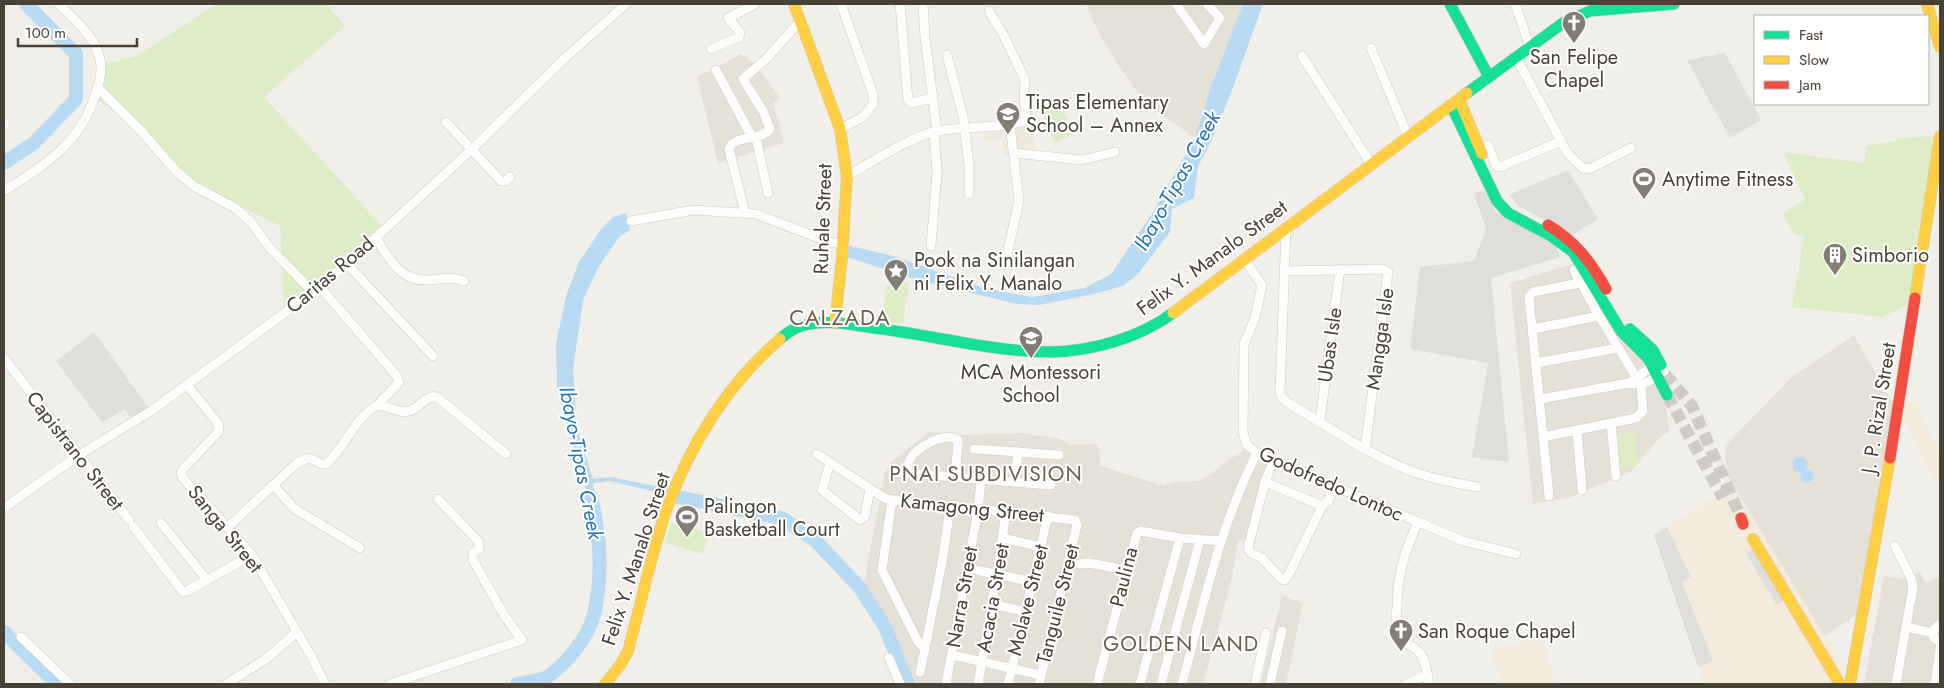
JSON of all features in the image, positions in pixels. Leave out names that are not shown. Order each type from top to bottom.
[{"type":"street","points":[[4,191],[48,162],[72,139],[85,120],[98,88],[101,74],[100,59],[95,46],[88,35],[59,4]]},
{"type":"street","name":"Caritas Road","points":[[4,508],[79,455],[139,418],[187,385],[317,289],[376,238],[471,150],[565,58],[626,4]]},
{"type":"street","points":[[711,49],[739,37],[740,32],[728,18],[755,4]]},
{"type":"street","name":"Ruhale Street","points":[[794,4],[840,129],[847,176],[842,257],[834,323]]},
{"type":"street","points":[[840,129],[863,117],[873,104],[873,94],[841,4]]},
{"type":"street","points":[[900,4],[908,100],[912,103],[932,98]]},
{"type":"street","points":[[924,4],[925,38],[936,132],[936,201],[931,246]]},
{"type":"street","points":[[1176,4],[1204,44],[1220,18],[1207,4]]},
{"type":"street","points":[[1450,4],[1489,77]]},
{"type":"street","points":[[1516,4],[1530,47]]},
{"type":"street","name":"Felix Y. Manalo Street","points":[[605,684],[621,664],[628,651],[672,497],[692,451],[715,412],[744,374],[768,349],[789,332],[808,324],[834,323],[1046,353],[1088,350],[1138,334],[1165,319],[1408,136],[1568,20],[1590,7],[1674,4]]},
{"type":"street","points":[[1927,4],[1940,47]]},
{"type":"street","points":[[847,176],[916,139],[936,132],[1026,121],[1024,93],[1026,83],[1004,36],[989,11]]},
{"type":"street","points":[[745,213],[728,150],[732,143],[754,138],[768,132],[770,126],[743,79],[767,58],[800,21]]},
{"type":"street","points":[[1372,48],[1408,136]]},
{"type":"street","points":[[948,55],[963,116],[969,194]]},
{"type":"street","points":[[1302,56],[1371,164]]},
{"type":"street","points":[[1516,57],[1570,156],[1586,169],[1631,148]]},
{"type":"street","points":[[716,70],[754,138],[768,193]]},
{"type":"street","points":[[98,88],[141,131],[176,171],[194,186],[235,208],[250,222],[269,247],[317,289],[397,376],[398,382],[396,386],[378,405],[371,408],[362,417],[331,460],[326,464],[322,464],[309,458],[297,463],[228,527]]},
{"type":"street","points":[[1455,102],[1497,201],[1508,213],[1551,236],[1573,252],[1621,331],[1660,370],[1667,395]]},
{"type":"street","points":[[446,122],[501,181],[506,181],[510,177]]},
{"type":"street","points":[[1006,264],[1019,201],[1010,124]]},
{"type":"street","name":"J. P. Rizal Street","points":[[1850,684],[1876,544],[1940,136]]},
{"type":"street","points":[[1488,145],[1496,165],[1500,167],[1562,142]]},
{"type":"street","points":[[1014,153],[1082,160],[1115,152]]},
{"type":"street","points":[[631,221],[694,210],[756,214],[832,243],[843,244]]},
{"type":"street","points":[[1286,229],[1286,271],[1280,391],[1282,398],[1364,449],[1419,474],[1477,487]]},
{"type":"street","points":[[376,238],[396,269],[401,273],[422,280],[452,277],[464,281]]},
{"type":"street","name":"Godofredo Lontoc","points":[[1245,260],[1262,285],[1255,318],[1244,344],[1243,432],[1247,445],[1257,453],[1273,461],[1463,541],[1516,554]]},
{"type":"street","points":[[347,264],[433,356]]},
{"type":"street","name":"Ubas Isle","points":[[1320,422],[1340,269]]},
{"type":"street","name":"Mangga Isle","points":[[1286,271],[1382,269],[1388,275],[1364,449]]},
{"type":"street","points":[[1574,270],[1618,348],[1632,380],[1641,385]]},
{"type":"street","points":[[1549,496],[1530,293],[1580,283]]},
{"type":"street","points":[[1533,329],[1599,316]]},
{"type":"street","points":[[1536,363],[1618,348]]},
{"type":"street","name":"Capistrano Street","points":[[4,358],[183,592],[187,592],[252,555]]},
{"type":"street","points":[[1540,399],[1632,380],[1660,370]]},
{"type":"street","points":[[1641,385],[1660,370]]},
{"type":"street","name":"Sanga Street","points":[[187,385],[219,427],[218,432],[180,473],[252,555],[325,684]]},
{"type":"street","points":[[1543,437],[1636,418],[1642,411],[1641,385]]},
{"type":"street","points":[[378,405],[404,412],[416,408],[430,397],[437,397],[506,454]]},
{"type":"street","points":[[1611,423],[1616,476]]},
{"type":"street","points":[[1577,430],[1582,490]]},
{"type":"street","points":[[908,473],[911,457],[933,440],[954,438],[958,440],[955,477]]},
{"type":"street","points":[[974,449],[1059,455]]},
{"type":"street","points":[[1015,482],[1018,452]]},
{"type":"street","points":[[1182,684],[1222,541],[1240,486],[1257,453]]},
{"type":"street","name":"Kamagong Street","points":[[817,454],[886,499],[978,510],[1072,518],[1078,525]]},
{"type":"street","points":[[1273,461],[1248,548],[1251,553],[1262,558],[1284,580],[1289,574],[1322,506],[1328,501],[1334,486]]},
{"type":"street","points":[[830,463],[822,490],[860,520],[864,516],[870,489]]},
{"type":"street","points":[[893,472],[1051,485]]},
{"type":"street","name":"Narra Street","points":[[946,684],[978,510],[981,479]]},
{"type":"street","points":[[1266,482],[1322,506]]},
{"type":"street","points":[[273,485],[294,510],[360,548]]},
{"type":"street","points":[[390,684],[522,640],[504,615],[474,560],[473,553],[480,548],[479,542],[438,499]]},
{"type":"street","points":[[892,500],[882,570],[918,642],[925,649]]},
{"type":"street","points":[[920,672],[943,557],[950,507]]},
{"type":"street","name":"Acacia Street","points":[[978,684],[1006,512]]},
{"type":"street","name":"Molave Street","points":[[1008,684],[1048,516]]},
{"type":"street","points":[[1406,684],[1428,680],[1422,657],[1418,650],[1403,640],[1399,634],[1396,615],[1400,572],[1407,545],[1418,522]]},
{"type":"street","points":[[161,523],[207,580]]},
{"type":"street","name":"Tanguile Street","points":[[1040,680],[1078,525]]},
{"type":"street","name":"Paulina","points":[[1096,684],[1134,537],[1140,531],[1180,539]]},
{"type":"street","points":[[1003,538],[1041,547]]},
{"type":"street","points":[[1140,684],[1180,539],[1222,541]]},
{"type":"street","points":[[1752,539],[1840,684]]},
{"type":"street","points":[[1161,684],[1200,541]]},
{"type":"street","points":[[1895,546],[1911,578],[1913,587],[1896,684]]},
{"type":"street","points":[[1080,564],[1089,563],[1126,570]]},
{"type":"street","points":[[968,568],[1033,582]]},
{"type":"street","points":[[992,604],[1026,612]]},
{"type":"street","points":[[1940,625],[1935,628],[1933,633],[1934,638],[1940,642]]},
{"type":"street","points":[[1906,627],[1933,633]]},
{"type":"street","points":[[1270,684],[1282,631]]},
{"type":"street","points":[[226,684],[266,659],[297,632]]},
{"type":"street","points":[[1255,684],[1266,633]]},
{"type":"street","points":[[21,637],[70,684]]},
{"type":"street","points":[[1936,684],[1940,648]]},
{"type":"street","points":[[952,655],[1012,668],[1040,680]]},
{"type":"street","points":[[888,658],[898,681],[889,684]]},
{"type":"shaded area","points":[[1086,4],[1243,4],[1211,86],[1195,138],[1150,106],[1134,88],[1116,62],[1095,25]]},
{"type":"shaded area","points":[[1725,53],[1761,120],[1730,138],[1687,60]]},
{"type":"shaded area","points":[[741,54],[755,64],[780,98],[773,103],[784,143],[718,163],[697,77]]},
{"type":"shaded area","name":"Tipas Elementary School – Annex","points":[[1032,122],[1036,151],[1005,156],[1002,140],[984,143],[982,130]]},
{"type":"shaded area","points":[[1568,170],[1598,219],[1572,235],[1519,206],[1509,195]]},
{"type":"shaded area","points":[[1485,190],[1495,211],[1554,242],[1560,257],[1491,278],[1509,462],[1472,457],[1488,363],[1410,349],[1420,267],[1474,261],[1486,229],[1474,193]]},
{"type":"shaded area","points":[[1576,263],[1664,392],[1669,432],[1659,438],[1631,472],[1568,498],[1533,504],[1510,283]]},
{"type":"shaded area","points":[[94,332],[150,410],[133,421],[125,409],[102,422],[56,361]]},
{"type":"shaded area","points":[[1854,335],[1895,407],[1858,614],[1825,636],[1727,475],[1725,446],[1792,377]]},
{"type":"shaded area","points":[[1916,402],[1940,454],[1940,478],[1933,481],[1906,425],[1900,420],[1903,403]]},
{"type":"shaded area","points":[[929,432],[964,435],[1021,433],[1061,439],[1070,445],[1098,444],[1101,466],[1164,486],[1172,482],[1201,481],[1247,447],[1270,461],[1245,540],[1238,541],[1231,582],[1203,684],[915,684],[884,612],[864,583],[885,472],[891,462]]},
{"type":"shaded area","points":[[1734,488],[1825,636],[1844,674],[1843,684],[1704,684],[1654,535],[1701,505]]},
{"type":"shaded area","points":[[1667,527],[1691,577],[1682,582],[1713,661],[1698,667],[1654,535]]},
{"type":"shaded area","points":[[1754,549],[1785,601],[1777,605],[1746,553]]},
{"type":"shaded area","points":[[1920,572],[1925,583],[1940,577],[1940,684],[1864,684],[1884,576],[1905,579]]},
{"type":"shaded area","points":[[1282,595],[1303,603],[1286,684],[1261,684]]},
{"type":"shaded area","points":[[1542,637],[1556,684],[1500,684],[1491,650]]},
{"type":"green space","points":[[217,4],[326,4],[345,26],[264,97],[383,227],[284,310],[280,226],[192,182],[140,130],[97,99],[106,63],[136,56]]},
{"type":"green space","points":[[1061,103],[1073,136],[1054,142],[1042,110]]},
{"type":"green space","points":[[1937,136],[1911,304],[1882,317],[1792,307],[1804,236],[1793,233],[1783,214],[1805,199],[1783,152],[1864,163],[1867,146],[1911,137]]},
{"type":"green space","points":[[888,280],[909,283],[903,324],[881,321]]},
{"type":"green space","points":[[1634,432],[1637,467],[1618,468],[1615,434]]},
{"type":"green space","name":"Palingon Basketball Court","points":[[671,522],[709,533],[703,554],[665,543]]},
{"type":"water","points":[[1243,4],[1263,4],[1231,93],[1210,144],[1198,166],[1194,198],[1172,209],[1170,232],[1138,274],[1123,286],[1039,305],[1017,304],[914,279],[847,257],[847,245],[893,256],[984,288],[1032,297],[1085,288],[1111,274],[1152,214],[1195,138],[1211,86]]},
{"type":"water","points":[[626,213],[630,230],[620,236],[599,266],[583,300],[573,369],[577,429],[593,479],[612,477],[672,490],[671,496],[610,481],[593,483],[597,514],[591,515],[584,481],[557,389],[556,344],[566,296],[579,262],[602,228],[613,217]]},
{"type":"water","points":[[1797,457],[1803,457],[1808,462],[1807,470],[1812,471],[1814,476],[1810,483],[1803,482],[1800,477],[1801,473],[1793,470],[1793,461]]},
{"type":"waterway","points":[[4,163],[34,143],[76,99],[76,54],[26,4]]},
{"type":"waterway","points":[[673,496],[781,518],[814,539],[860,588],[885,627],[908,684]]},
{"type":"waterway","name":"Ibayo-Tipas Creek","points":[[517,684],[543,679],[557,670],[571,656],[588,631],[594,614],[599,585],[597,526],[591,497]]},
{"type":"waterway","points":[[4,632],[57,684]]},
{"type":"tunnel","points":[[1665,374],[1692,406],[1741,518]]},
{"type":"tunnel","points":[[1667,395],[1723,498]]},
{"type":"traffic: fast","points":[[1450,4],[1489,77]]},
{"type":"traffic: fast","points":[[1467,93],[1563,23],[1590,11],[1674,4]]},
{"type":"traffic: fast","points":[[1451,105],[1497,201],[1508,213],[1551,236],[1573,252],[1621,331],[1648,358],[1667,395]]},
{"type":"traffic: fast","points":[[780,339],[798,327],[818,323],[834,323],[1007,349],[1051,352],[1067,351],[1115,342],[1146,329],[1173,313]]},
{"type":"traffic: fast","points":[[1630,329],[1653,350],[1661,365]]},
{"type":"traffic: slow","points":[[794,4],[840,129],[847,176],[842,257],[835,323]]},
{"type":"traffic: slow","points":[[1927,4],[1940,47]]},
{"type":"traffic: slow","points":[[1173,313],[1467,93]]},
{"type":"traffic: slow","points":[[1459,99],[1482,154]]},
{"type":"traffic: slow","points":[[1915,298],[1940,136]]},
{"type":"traffic: slow","points":[[605,684],[621,664],[628,651],[661,526],[676,484],[687,461],[699,438],[727,395],[761,356],[780,339]]},
{"type":"traffic: slow","points":[[1850,684],[1890,458]]},
{"type":"traffic: slow","points":[[1753,539],[1840,684]]},
{"type":"traffic: jam","points":[[1548,225],[1574,245],[1606,289]]},
{"type":"traffic: jam","points":[[1890,458],[1915,298]]},
{"type":"traffic: jam","points":[[1741,518],[1743,524]]},
{"type":"place","name":"San Felipe Chapel","points":[[1574,44]]},
{"type":"place","name":"Tipas Elementary School – Annex","points":[[1008,135]]},
{"type":"place","name":"Anytime Fitness","points":[[1644,200]]},
{"type":"place","name":"Simborio","points":[[1835,276]]},
{"type":"place","name":"Pook na Sinilangan ni Felix Y. Manalo","points":[[896,292]]},
{"type":"place","name":"MCA Montessori School","points":[[1031,359]]},
{"type":"place","name":"Palingon Basketball Court","points":[[687,538]]},
{"type":"place","name":"San Roque Chapel","points":[[1401,652]]},
{"type":"district","name":"CALZADA","points":[[840,317]]},
{"type":"district","name":"PNAI SUBDIVISION","points":[[986,474]]},
{"type":"district","name":"GOLDEN LAND","points":[[1181,644]]}]
